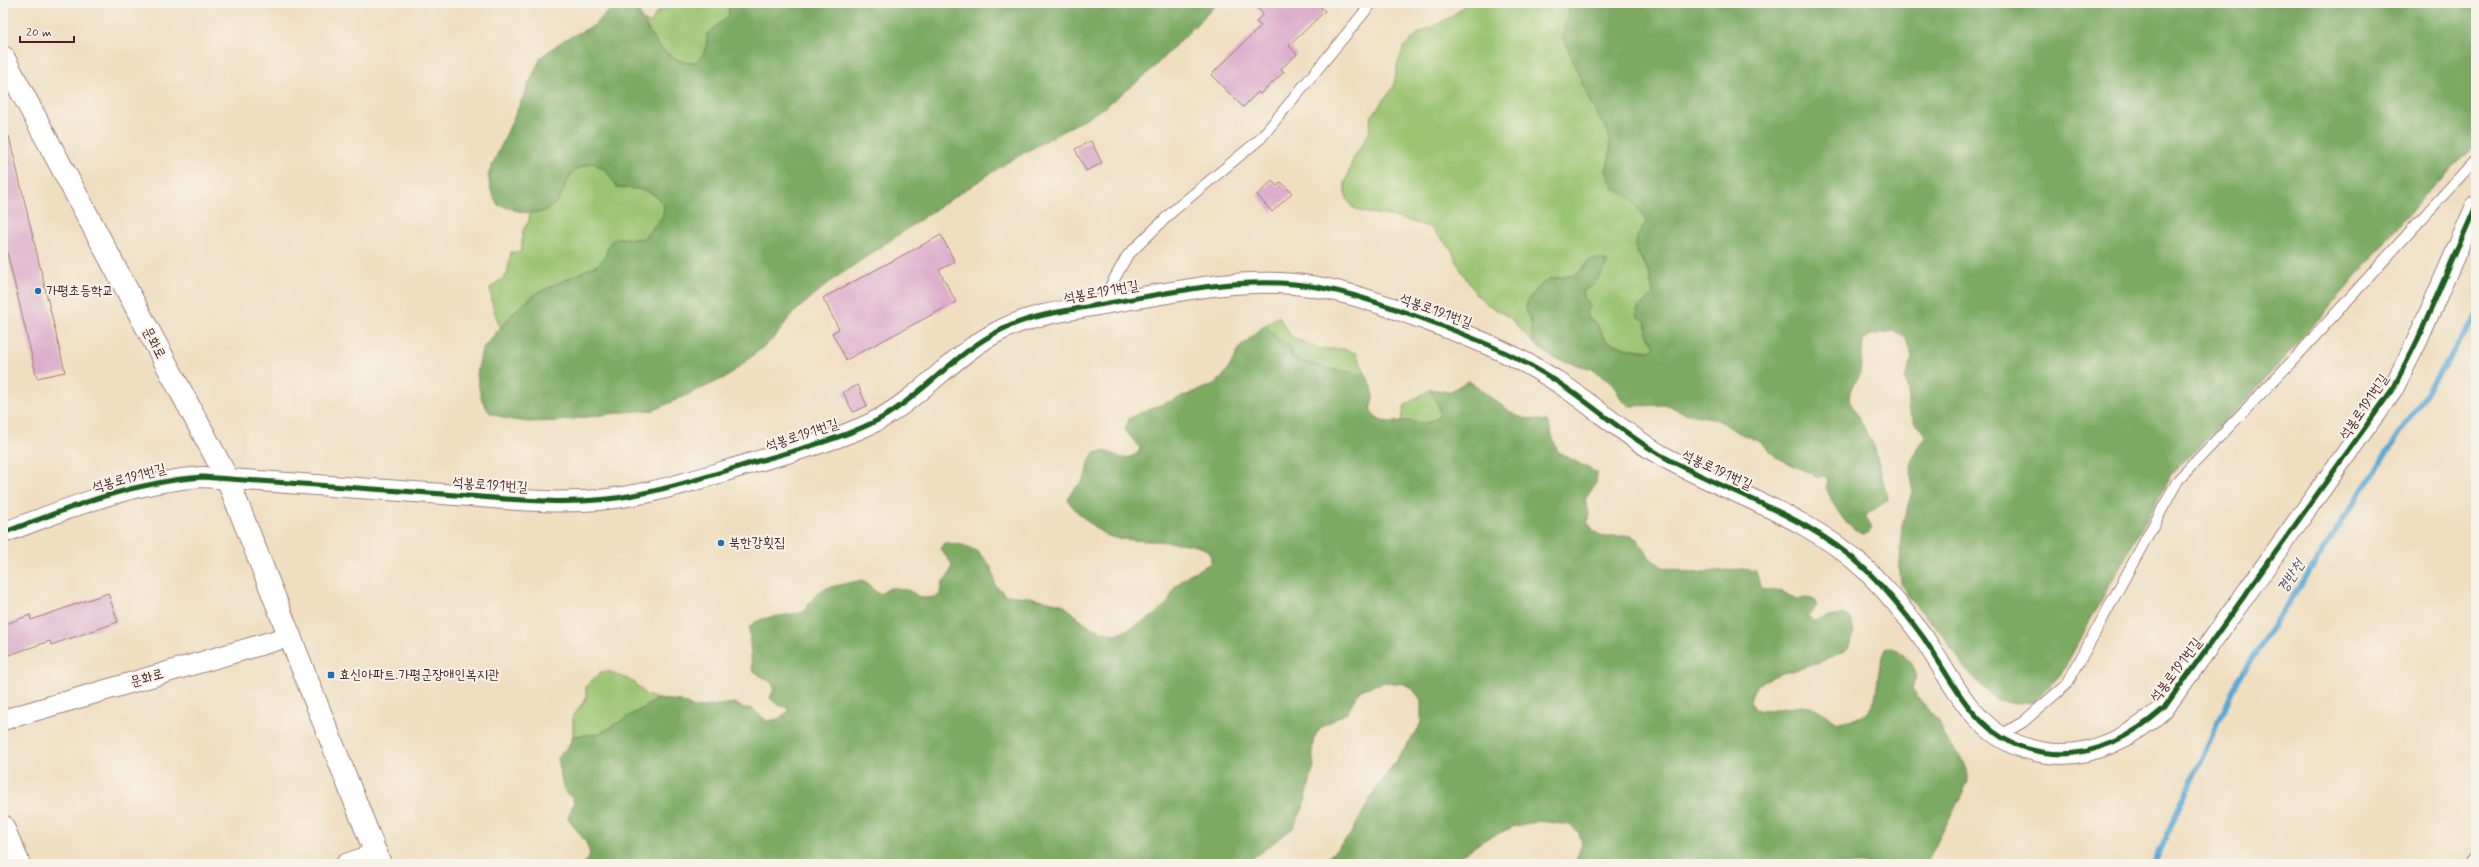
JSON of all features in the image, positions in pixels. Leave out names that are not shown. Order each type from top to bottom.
[{"type":"main road","name":"문화로","points":[[3,57],[227,478],[379,858]]},
{"type":"street","name":"석봉로191번길","points":[[3,533],[85,502],[150,482],[202,477],[570,503],[638,495],[780,455],[869,425],[911,400],[971,346],[1008,326],[1051,313],[1191,289],[1249,283],[1295,284],[1343,293],[1406,312],[1476,339],[1524,360],[1568,389],[1636,441],[1719,485],[1788,515],[1834,544],[1864,568],[1921,634],[1963,703],[2001,735],[2011,743],[2050,754],[2082,752],[2113,744],[2142,728],[2164,708],[2394,387],[2418,339],[2476,206]]},
{"type":"street","name":"문화로","points":[[3,720],[290,636]]},
{"type":"street","points":[[3,825],[20,864]]},
{"type":"street","points":[[346,864],[379,858]]},
{"type":"lane","name":"석봉로191번길","points":[[1100,305],[1127,256],[1173,211],[1260,139],[1372,3]]},
{"type":"lane","points":[[2001,735],[2023,722],[2067,684],[2178,480],[2297,356],[2476,159]]},
{"type":"green space","points":[[617,3],[637,3],[643,22],[659,47],[673,57],[688,63],[700,59],[704,53],[707,34],[729,15],[729,3],[1218,3],[1147,74],[1102,109],[1008,162],[831,281],[792,314],[775,337],[727,377],[654,410],[623,412],[559,421],[528,422],[507,419],[489,412],[481,398],[477,374],[482,349],[515,311],[537,293],[599,264],[606,255],[610,242],[617,238],[643,239],[663,216],[664,205],[654,195],[643,190],[617,187],[606,170],[593,163],[576,170],[566,183],[560,198],[550,209],[542,212],[527,213],[498,205],[491,191],[488,175],[541,57],[562,41],[593,26]]},
{"type":"green space","points":[[674,3],[729,3],[729,15],[720,24],[702,59],[696,63],[678,60],[671,56],[657,44],[644,20],[651,24],[656,13]]},
{"type":"green space","points":[[1467,3],[1571,3],[1563,37],[1600,119],[1608,132],[1611,150],[1606,171],[1622,193],[1632,199],[1646,222],[1636,239],[1637,253],[1649,272],[1653,294],[1649,300],[1638,306],[1647,325],[1649,338],[1655,345],[1651,351],[1625,348],[1605,340],[1598,326],[1586,316],[1587,306],[1583,298],[1583,291],[1593,285],[1607,266],[1607,262],[1604,260],[1586,263],[1576,275],[1550,279],[1541,285],[1527,301],[1526,312],[1531,322],[1533,343],[1510,318],[1487,304],[1476,294],[1461,270],[1451,249],[1430,227],[1391,216],[1362,212],[1352,207],[1345,194],[1345,183],[1354,157],[1369,133],[1371,117],[1393,88],[1398,63],[1404,47],[1416,35],[1453,16]]},
{"type":"green space","points":[[1571,3],[2476,3],[2476,146],[2457,162],[2408,214],[2349,285],[2240,407],[2172,473],[2061,674],[2035,701],[2017,703],[1997,701],[1966,670],[1943,635],[1910,599],[1901,583],[1899,562],[1902,526],[1912,491],[1911,462],[1917,448],[1925,437],[1922,428],[1915,424],[1908,409],[1909,398],[1905,379],[1912,358],[1906,339],[1901,334],[1893,331],[1870,335],[1863,342],[1860,373],[1850,391],[1849,400],[1874,446],[1888,500],[1866,515],[1867,520],[1872,527],[1869,533],[1864,534],[1852,528],[1840,515],[1826,487],[1828,482],[1825,476],[1818,477],[1776,457],[1762,443],[1737,432],[1716,419],[1688,414],[1667,405],[1630,406],[1622,400],[1612,383],[1592,369],[1554,358],[1533,343],[1531,322],[1526,312],[1527,301],[1541,285],[1550,279],[1576,275],[1588,262],[1601,259],[1607,262],[1607,266],[1593,285],[1583,291],[1583,298],[1590,306],[1586,313],[1588,318],[1596,323],[1605,340],[1625,348],[1649,352],[1655,345],[1647,334],[1646,321],[1638,317],[1637,310],[1653,294],[1649,272],[1635,247],[1636,239],[1646,222],[1632,199],[1613,188],[1606,171],[1611,150],[1608,132],[1590,102],[1563,37],[1565,21]]},
{"type":"green space","points":[[593,163],[606,170],[617,187],[643,190],[654,195],[664,205],[663,216],[643,239],[617,238],[608,245],[606,255],[599,264],[537,293],[515,311],[501,329],[493,308],[490,288],[507,275],[511,252],[521,252],[523,230],[529,221],[530,213],[544,210],[553,205],[559,200],[571,173],[578,168]]},
{"type":"green space","points":[[1279,316],[1289,334],[1294,338],[1320,349],[1344,349],[1356,353],[1366,375],[1319,367],[1292,357],[1290,346],[1280,341],[1265,325]]},
{"type":"green space","points":[[1265,325],[1280,341],[1290,346],[1292,357],[1295,359],[1319,367],[1366,375],[1373,392],[1373,400],[1370,410],[1375,417],[1381,421],[1426,423],[1433,421],[1437,418],[1439,410],[1436,400],[1430,391],[1431,389],[1449,392],[1468,381],[1515,415],[1523,418],[1547,421],[1558,452],[1597,473],[1596,483],[1585,500],[1589,514],[1587,522],[1595,532],[1603,536],[1631,536],[1637,539],[1651,559],[1663,567],[1691,573],[1742,569],[1756,571],[1761,589],[1783,592],[1796,599],[1809,598],[1816,601],[1817,606],[1808,615],[1812,621],[1844,614],[1851,618],[1854,634],[1848,649],[1832,657],[1805,667],[1767,679],[1753,692],[1750,701],[1754,708],[1761,711],[1802,706],[1815,708],[1838,722],[1855,718],[1865,713],[1872,705],[1885,649],[1889,647],[1893,648],[1902,654],[1910,662],[1915,672],[1916,676],[1912,688],[1937,720],[1944,737],[1961,758],[1968,774],[1968,782],[1926,864],[1573,864],[1577,859],[1582,843],[1579,833],[1570,825],[1540,821],[1515,826],[1484,840],[1449,864],[1322,864],[1350,835],[1376,789],[1417,731],[1421,722],[1421,700],[1412,688],[1404,684],[1384,682],[1360,690],[1346,713],[1320,728],[1314,738],[1312,751],[1314,766],[1308,790],[1303,808],[1293,828],[1245,864],[582,864],[588,859],[590,854],[586,842],[568,818],[574,802],[572,797],[566,794],[563,787],[558,758],[560,753],[568,748],[573,736],[599,734],[658,699],[681,701],[694,708],[734,703],[743,708],[751,708],[767,721],[778,719],[788,712],[788,708],[778,705],[770,698],[774,689],[772,683],[752,670],[749,628],[753,624],[766,618],[803,612],[814,597],[826,588],[862,580],[880,594],[890,588],[897,588],[910,591],[921,598],[937,597],[940,594],[942,582],[949,575],[952,564],[940,549],[944,543],[954,543],[972,549],[986,560],[994,575],[995,585],[1006,595],[1029,597],[1062,604],[1090,627],[1111,634],[1121,633],[1154,616],[1169,601],[1175,587],[1188,575],[1211,563],[1211,557],[1208,551],[1201,547],[1177,543],[1111,537],[1094,527],[1081,515],[1068,500],[1069,496],[1085,477],[1090,459],[1094,453],[1107,452],[1125,458],[1131,457],[1138,453],[1140,448],[1125,430],[1129,419],[1135,415],[1212,385],[1222,378],[1235,358],[1238,349]]},
{"type":"green space","points":[[1431,389],[1430,391],[1439,406],[1439,417],[1425,424],[1401,421],[1405,405]]},
{"type":"green space","points":[[608,671],[634,682],[646,695],[658,699],[599,734],[573,736],[573,715],[586,699],[586,686],[601,672]]},
{"type":"building","points":[[1252,3],[1317,3],[1325,11],[1289,46],[1297,54],[1281,69],[1284,72],[1260,94],[1258,92],[1243,107],[1211,75],[1261,26],[1256,22],[1263,14]]},
{"type":"building","points":[[3,136],[9,136],[65,372],[37,378],[6,248],[3,249]]},
{"type":"building","points":[[1091,141],[1102,163],[1086,171],[1075,149]]},
{"type":"building","points":[[1272,181],[1277,186],[1281,182],[1292,193],[1272,212],[1257,195]]},
{"type":"building","points":[[941,235],[955,262],[939,270],[956,302],[846,360],[832,333],[839,329],[823,298]]},
{"type":"building","points":[[858,385],[867,406],[853,412],[843,392]]},
{"type":"building","points":[[108,593],[118,622],[51,645],[50,641],[3,657],[3,625],[30,615],[31,620]]},
{"type":"waterway","name":"경반천","points":[[2153,864],[2238,680],[2476,317]]},
{"type":"cycle path","points":[[3,533],[125,490],[150,484],[202,477],[541,501],[590,501],[639,494],[683,484],[813,445],[842,436],[870,424],[905,402],[952,363],[985,339],[1003,329],[1028,319],[1069,310],[1178,291],[1247,283],[1294,284],[1338,291],[1382,304],[1451,329],[1492,346],[1550,377],[1653,451],[1770,508],[1821,535],[1844,551],[1866,570],[1889,594],[1923,637],[1961,697],[1984,724],[1998,735],[2014,744],[2035,751],[2055,754],[2075,753],[2094,749],[2113,742],[2130,733],[2164,708],[2394,387],[2418,339],[2476,206]]},
{"type":"place","name":"가평초등학교","points":[[38,291]]},
{"type":"place","name":"북한강횟집","points":[[721,543]]},
{"type":"place","name":"효신아파트.가평군장애인복지관","points":[[331,675]]}]
